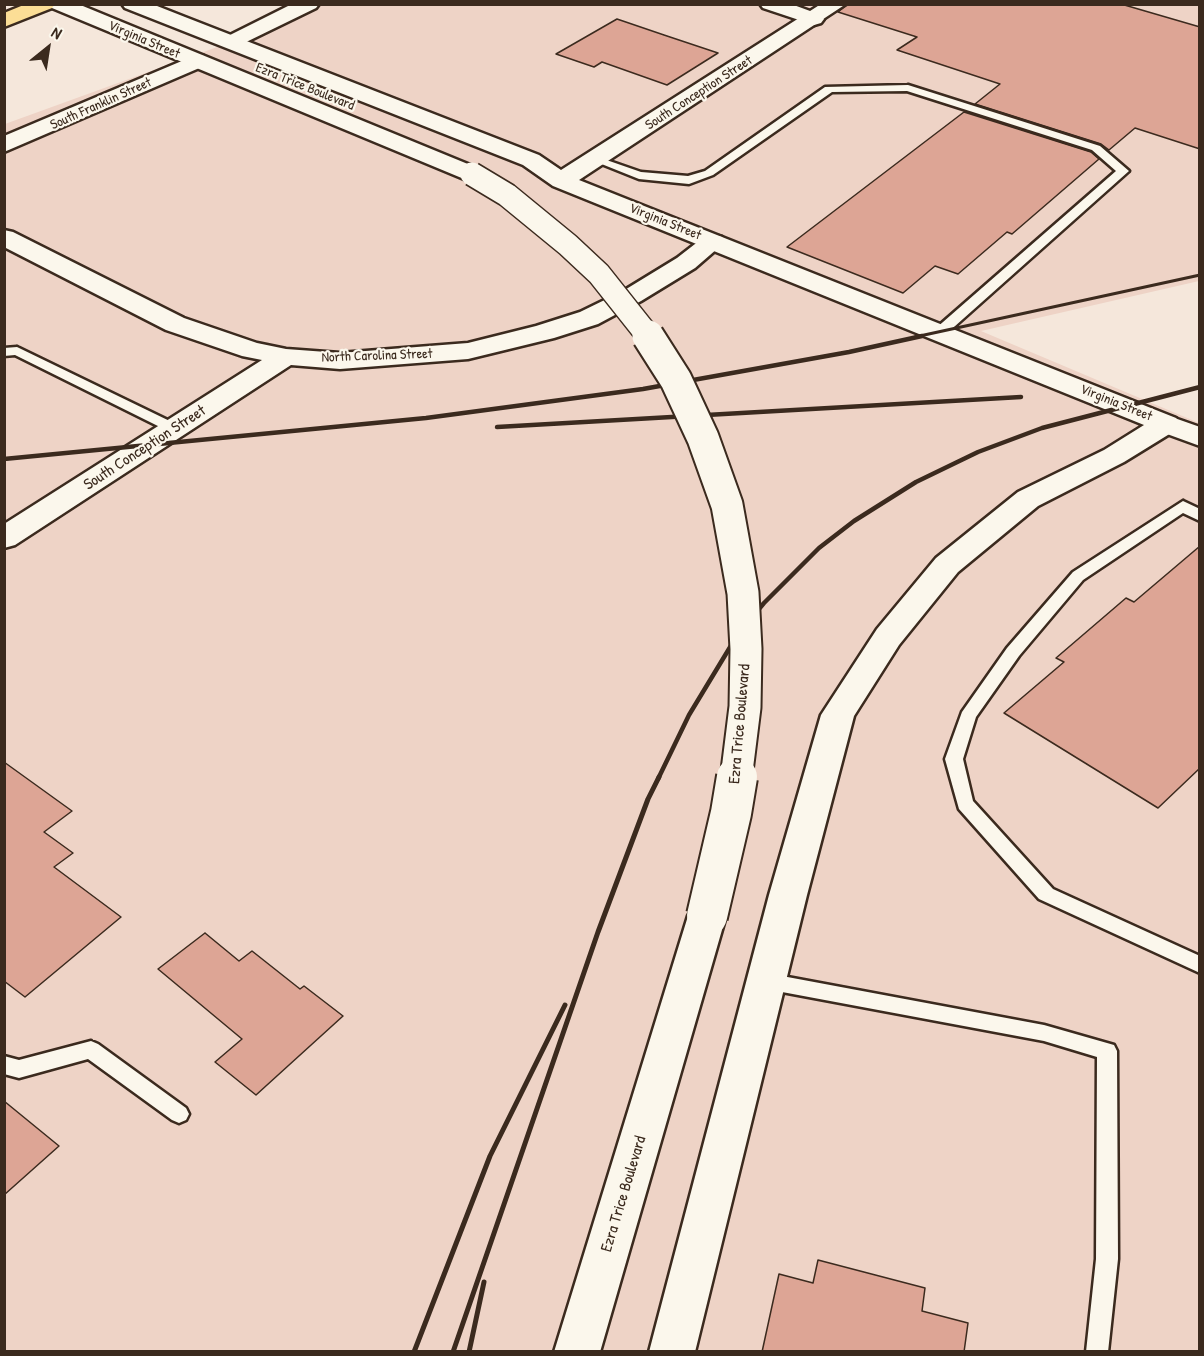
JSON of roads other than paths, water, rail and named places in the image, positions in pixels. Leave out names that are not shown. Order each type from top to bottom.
[{"type":"highway","points":[[4,21],[45,4]]},
{"type":"street","name":"Virginia Street","points":[[59,4],[196,61]]},
{"type":"street","points":[[85,4],[318,101],[359,109]]},
{"type":"street","points":[[231,42],[309,4]]},
{"type":"street","points":[[770,4],[814,19]]},
{"type":"street","name":"South Conception Street","points":[[561,181],[836,4]]},
{"type":"street","name":"Virginia Street","points":[[133,5],[531,160],[561,181],[1200,437]]},
{"type":"street","name":"Ezra Trice Boulevard","points":[[133,5],[168,26],[245,62],[359,109],[447,154],[472,174],[507,195],[568,245],[599,274],[642,327],[676,380],[704,438],[727,505],[743,593],[746,649],[745,707],[731,813],[707,916],[577,1352]]},
{"type":"street","name":"South Franklin Street","points":[[4,145],[196,61]]},
{"type":"street","name":"Ezra Trice Boulevard","points":[[196,61],[472,174]]},
{"type":"street","name":"North Carolina Street","points":[[4,237],[175,324],[251,350],[286,357],[340,360],[468,351],[545,332],[589,318],[632,296],[686,263],[713,242]]},
{"type":"street","name":"South Conception Street","points":[[4,538],[286,357]]},
{"type":"street","points":[[672,1352],[766,981],[838,715],[888,637],[947,565],[1028,499],[1114,456],[1167,424]]},
{"type":"lane","points":[[596,159],[639,175],[689,180],[708,173],[829,89],[908,88],[1096,148],[1123,171],[940,332]]},
{"type":"lane","points":[[4,352],[17,351],[175,429]]},
{"type":"lane","points":[[1200,516],[1183,507],[1078,576],[1013,652],[968,716],[954,759],[965,804],[1046,894],[1200,965]]},
{"type":"lane","points":[[766,981],[1044,1033],[1107,1051],[1107,1259],[1097,1352]]},
{"type":"lane","points":[[4,1065],[20,1069],[91,1050],[179,1114]]},
{"type":"railway","points":[[915,337],[1200,275]]},
{"type":"railway","points":[[4,459],[426,418],[643,389],[849,352],[922,336]]},
{"type":"railway","points":[[658,779],[689,715],[738,634],[764,603],[819,548],[854,521],[916,482],[978,452],[1042,428],[1200,387]]},
{"type":"railway","points":[[497,427],[1021,397]]},
{"type":"railway","points":[[453,1352],[598,932],[648,799],[658,779]]},
{"type":"railway","points":[[414,1352],[490,1156],[565,1005]]},
{"type":"railway","points":[[469,1352],[484,1282]]}]
